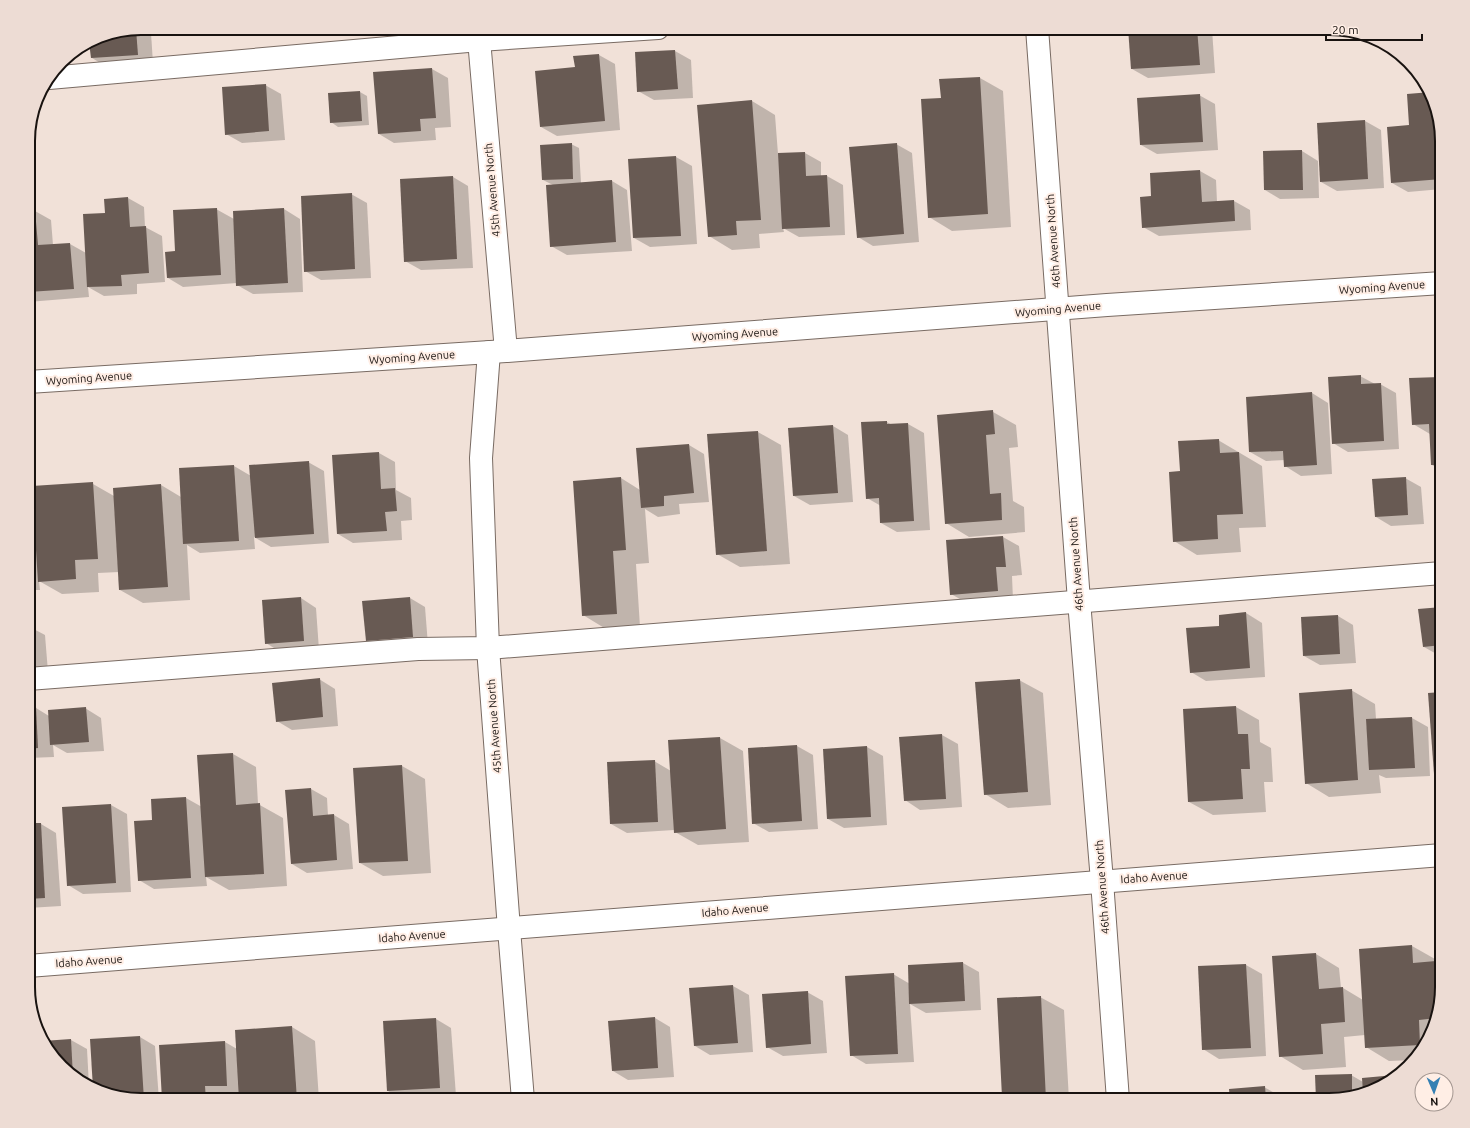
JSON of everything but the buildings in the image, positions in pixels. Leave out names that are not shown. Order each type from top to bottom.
[{"type":"street","points":[[56,77],[468,35]]},
{"type":"street","name":"45th Avenue North","points":[[478,35],[497,352],[481,458],[488,648],[508,929],[522,1093]]},
{"type":"street","name":"46th Avenue North","points":[[1037,35],[1117,1093]]},
{"type":"street","name":"Wyoming Avenue","points":[[35,382],[497,352],[1058,309],[1435,283]]},
{"type":"street","points":[[35,678],[418,649],[488,648],[1435,575]]},
{"type":"street","name":"Idaho Avenue","points":[[35,965],[1435,856]]}]
